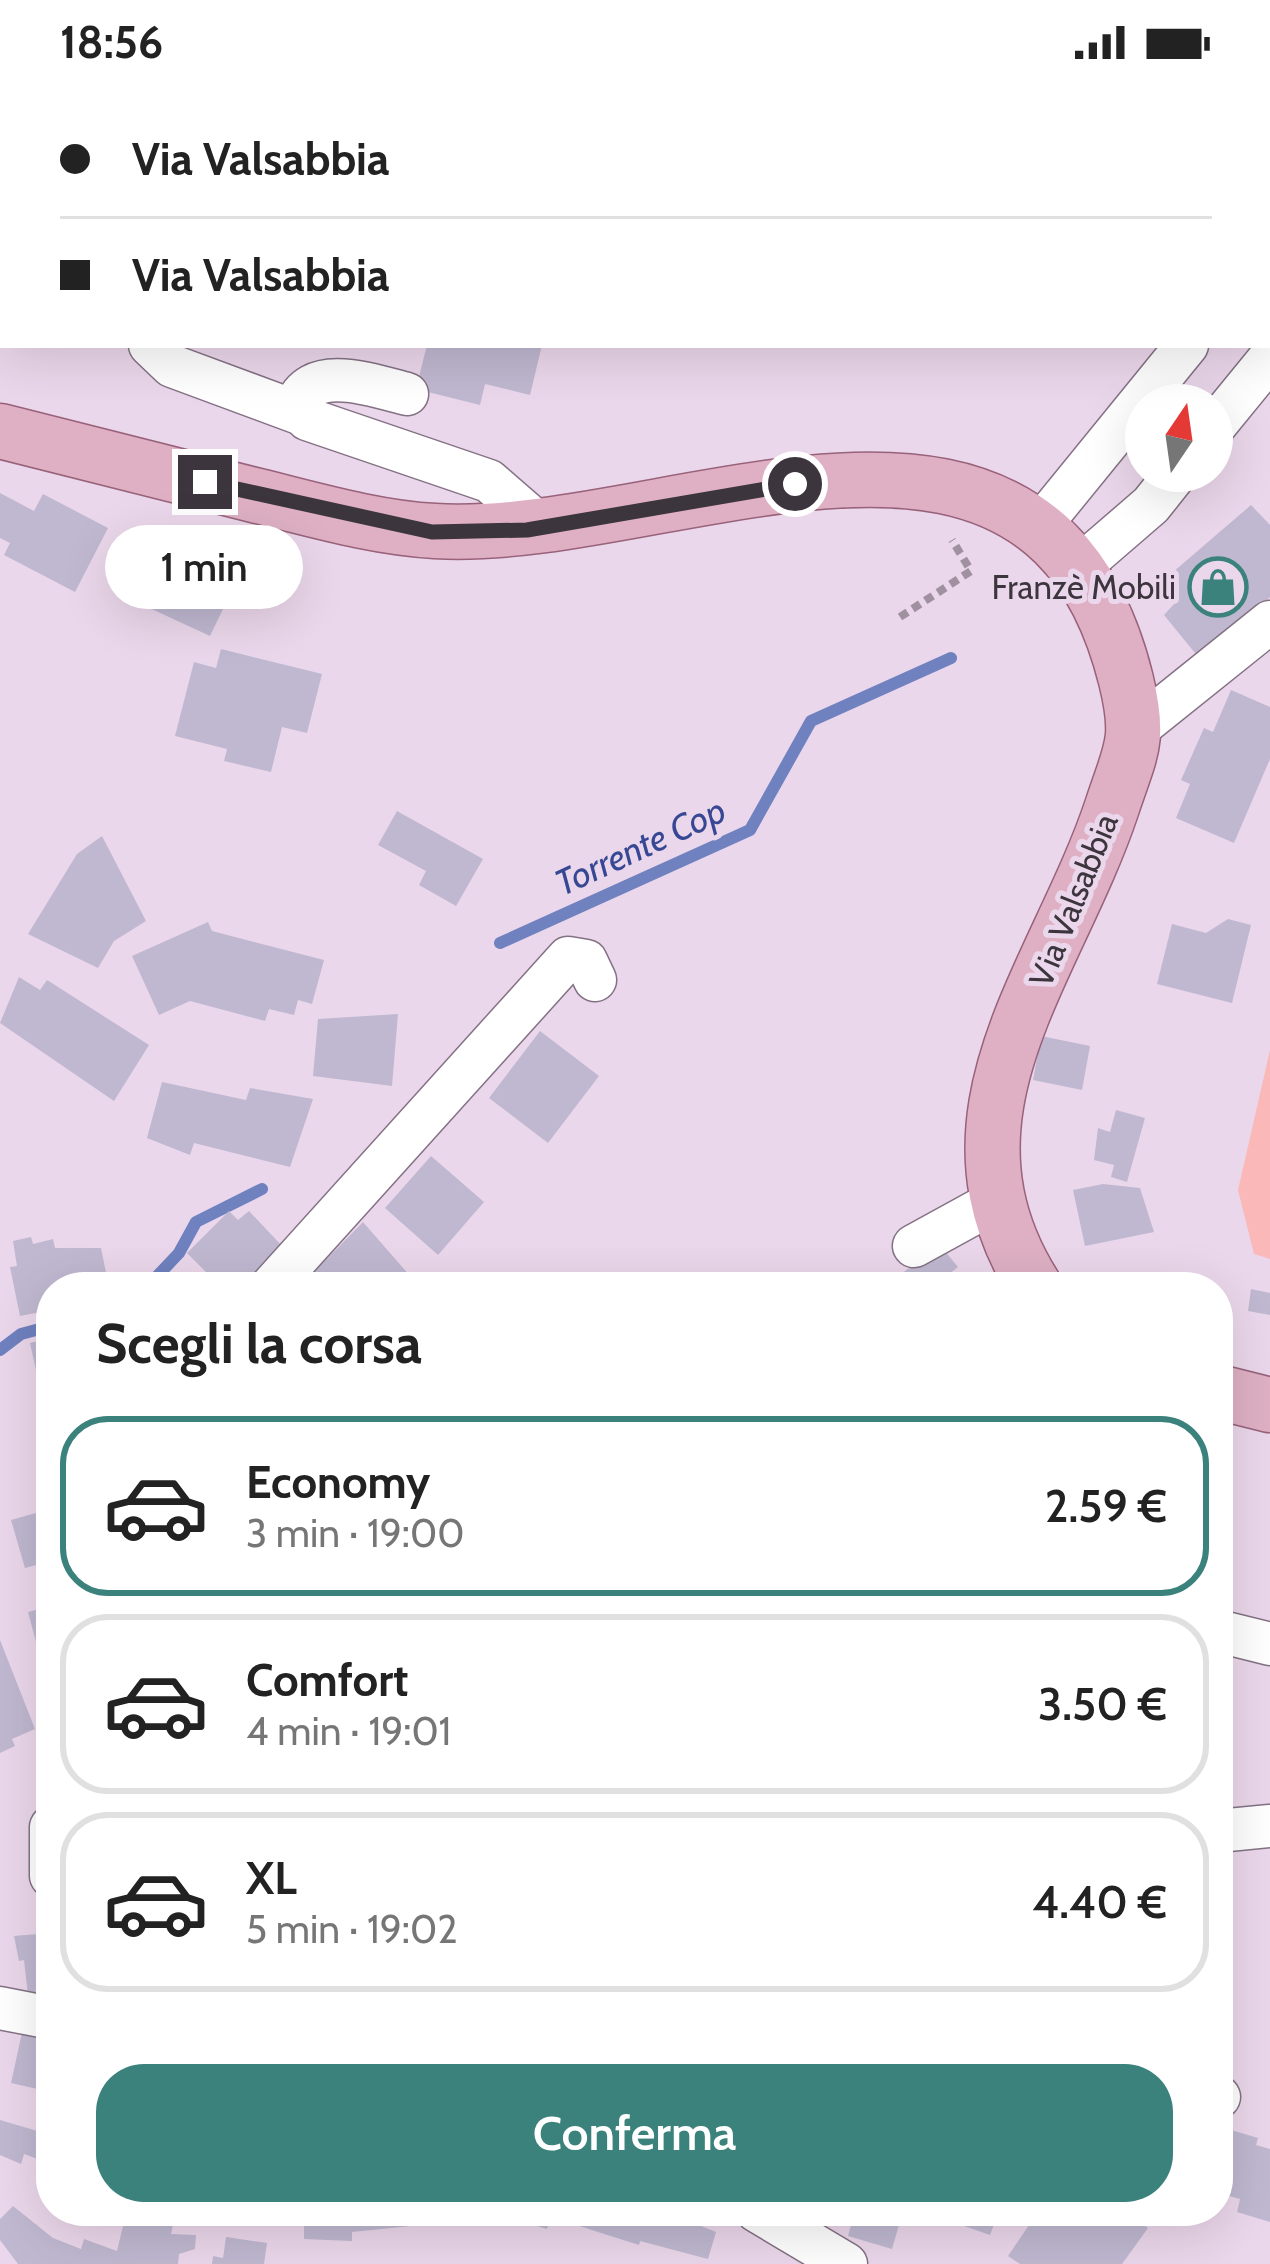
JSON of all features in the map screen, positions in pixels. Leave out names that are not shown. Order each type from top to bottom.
[{"type":"main road","points":[[0,431],[328,513],[432,532],[543,527],[837,477],[914,478],[999,506],[1038,529],[1078,568],[1102,605],[1118,646],[1138,728]]},
{"type":"main road","name":"Via Valsabbia","points":[[1026,1272],[996,1201],[990,1128],[1007,1057],[1100,844],[1138,728]]},
{"type":"main road","points":[[1233,1395],[1270,1405]]},
{"type":"street","points":[[153,348],[172,366],[489,481],[543,527]]},
{"type":"street","points":[[1038,529],[1185,348]]},
{"type":"street","points":[[1233,403],[1270,358]]},
{"type":"street","points":[[299,413],[297,399],[315,382],[344,381],[399,392]]},
{"type":"street","points":[[1078,568],[1161,492]]},
{"type":"street","points":[[1138,728],[1270,622]]},
{"type":"street","points":[[285,1272],[458,1084],[544,979],[568,958],[586,961],[595,980]]},
{"type":"street","points":[[914,1246],[996,1201]]},
{"type":"street","points":[[1233,1634],[1270,1643]]},
{"type":"street","points":[[1233,1830],[1270,1826]]},
{"type":"street","points":[[0,2008],[36,2015]]},
{"type":"street","points":[[782,2226],[846,2264]]},
{"type":"path","points":[[900,616],[971,571],[914,478]]},
{"type":"shaded area","points":[[1270,1050],[1270,1259],[1254,1254],[1238,1190]]},
{"type":"building","points":[[426,348],[541,348],[530,395],[485,384],[480,405],[416,389]]},
{"type":"building","points":[[0,493],[34,511],[43,494],[108,528],[75,592],[4,555],[10,543],[0,538]]},
{"type":"building","points":[[1251,505],[1270,525],[1270,597],[1204,664],[1164,615],[1174,604],[1158,585]]},
{"type":"building","points":[[168,550],[236,582],[210,636],[143,605]]},
{"type":"building","points":[[221,649],[322,674],[307,733],[282,727],[271,772],[224,761],[227,749],[175,736],[194,662],[216,668]]},
{"type":"building","points":[[1231,690],[1270,707],[1270,759],[1234,843],[1176,818],[1190,784],[1181,780],[1204,728],[1213,732]]},
{"type":"building","points":[[397,811],[483,859],[456,906],[419,885],[426,871],[378,845]]},
{"type":"building","points":[[102,836],[146,921],[114,941],[98,968],[28,934],[77,854]]},
{"type":"building","points":[[1228,919],[1251,925],[1232,1003],[1157,984],[1172,924],[1206,933]]},
{"type":"building","points":[[208,922],[212,931],[324,960],[312,1004],[298,1000],[294,1015],[269,1009],[265,1021],[190,1001],[159,1015],[132,956]]},
{"type":"building","points":[[19,977],[40,990],[47,980],[149,1045],[114,1101],[0,1023]]},
{"type":"building","points":[[398,1014],[392,1086],[313,1076],[318,1019]]},
{"type":"building","points":[[540,1031],[599,1076],[548,1143],[489,1098]]},
{"type":"building","points":[[1041,1036],[1090,1046],[1082,1090],[1033,1080]]},
{"type":"building","points":[[162,1082],[246,1100],[250,1088],[313,1099],[290,1167],[194,1143],[190,1155],[147,1138]]},
{"type":"building","points":[[1116,1110],[1145,1118],[1127,1182],[1111,1177],[1114,1165],[1094,1160],[1098,1128],[1110,1132]]},
{"type":"building","points":[[431,1156],[484,1202],[438,1255],[385,1208]]},
{"type":"building","points":[[1103,1184],[1140,1188],[1154,1232],[1085,1246],[1073,1190]]},
{"type":"building","points":[[229,1211],[238,1220],[249,1211],[283,1247],[257,1272],[206,1272],[187,1253]]},
{"type":"building","points":[[363,1222],[407,1272],[314,1272]]},
{"type":"building","points":[[31,1237],[33,1244],[53,1239],[55,1248],[101,1248],[106,1272],[36,1272],[36,1313],[20,1316],[10,1267],[17,1266],[13,1241]]},
{"type":"building","points":[[939,1244],[958,1267],[952,1272],[904,1272]]},
{"type":"building","points":[[1251,1289],[1270,1293],[1270,1315],[1248,1311]]},
{"type":"building","points":[[36,1513],[36,1565],[25,1568],[11,1520]]},
{"type":"building","points":[[36,1610],[36,1642],[28,1612]]},
{"type":"building","points":[[0,1640],[35,1729],[12,1739],[15,1746],[0,1753]]},
{"type":"building","points":[[36,1934],[36,1994],[28,1995],[24,1960],[19,1961],[14,1936]]},
{"type":"building","points":[[23,2028],[36,2031],[36,2089],[11,2083]]},
{"type":"building","points":[[0,2120],[36,2131],[36,2158],[24,2154],[21,2164],[0,2155]]},
{"type":"building","points":[[1233,2130],[1258,2138],[1256,2145],[1270,2149],[1270,2222],[1237,2212],[1240,2199],[1233,2197]]},
{"type":"building","points":[[13,2206],[53,2238],[81,2249],[84,2239],[117,2251],[123,2226],[173,2226],[171,2234],[196,2235],[195,2249],[179,2254],[178,2264],[18,2264],[0,2240],[0,2219]]},
{"type":"building","points":[[304,2226],[411,2226],[352,2232],[352,2241],[304,2239]]},
{"type":"building","points":[[579,2226],[701,2226],[716,2232],[708,2259],[640,2241],[639,2245]]},
{"type":"building","points":[[851,2226],[899,2226],[892,2249],[848,2236]]},
{"type":"building","points":[[964,2226],[993,2226],[990,2235]]},
{"type":"building","points":[[1028,2226],[1148,2228],[1122,2264],[1020,2264],[1008,2256]]},
{"type":"building","points":[[226,2237],[267,2243],[264,2264],[212,2264],[213,2256],[223,2258]]},
{"type":"waterway","name":"Torrente Cop","points":[[500,943],[750,830],[811,721],[951,658]]},
{"type":"waterway","name":"Torrente Cop","points":[[161,1272],[179,1253],[196,1222],[262,1189]]},
{"type":"waterway","name":"Torrente Cop","points":[[0,1350],[21,1334],[36,1330]]},
{"type":"place","name":"Franzè Mobili","points":[[1218,587]]},
{"type":"route","points":[[205,482],[328,513],[432,532],[527,530],[795,484]]}]
